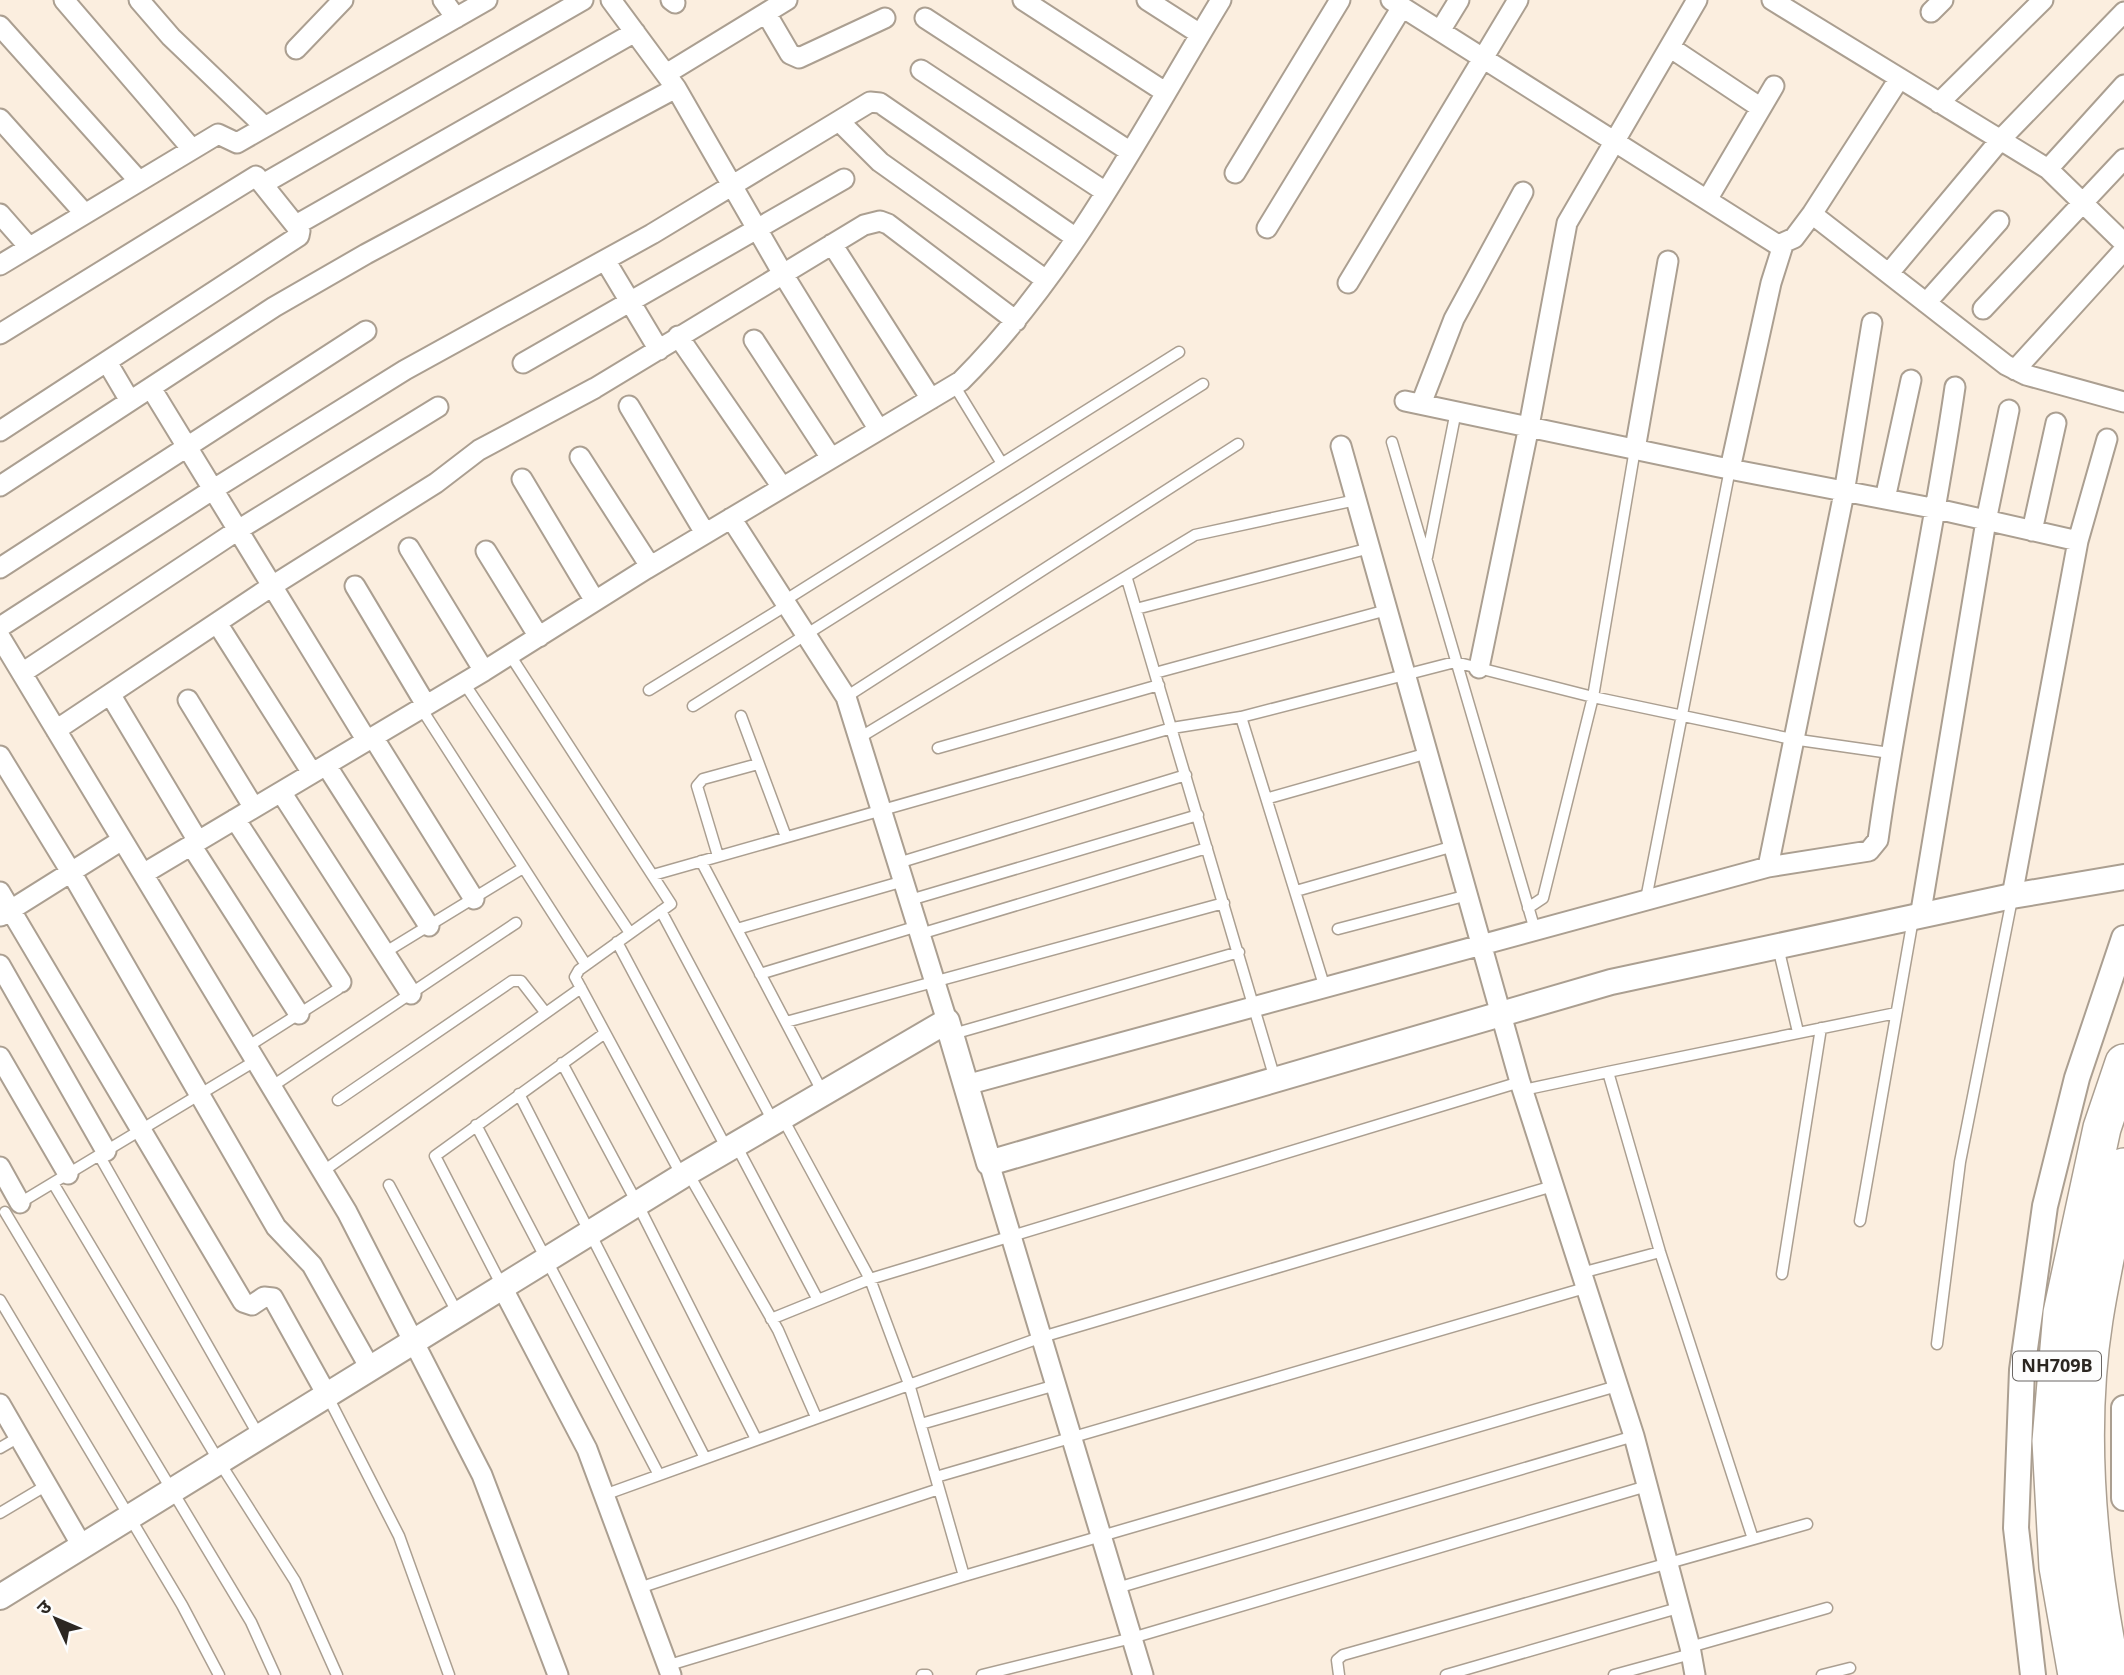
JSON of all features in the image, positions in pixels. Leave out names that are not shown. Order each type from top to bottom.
[{"type":"highway","name":"NH709B","points":[[2077,1675],[2058,1567],[2051,1441],[2062,1313],[2102,1128],[2124,1063]]},
{"type":"highway","name":"NH709B","points":[[2112,1675],[2094,1561],[2085,1451],[2094,1321],[2124,1167]]},
{"type":"street","points":[[64,0],[192,149]]},
{"type":"street","points":[[139,0],[171,37],[265,127]]},
{"type":"street","points":[[296,49],[343,0]]},
{"type":"street","points":[[443,0],[456,18]]},
{"type":"street","points":[[0,265],[220,133],[237,143],[487,0]]},
{"type":"street","points":[[263,184],[583,0]]},
{"type":"street","points":[[611,0],[671,81],[783,274],[879,430]]},
{"type":"street","points":[[0,486],[274,307],[671,81],[787,0]]},
{"type":"street","points":[[1023,0],[1165,92]]},
{"type":"street","points":[[1147,0],[1200,34]]},
{"type":"street","points":[[143,874],[484,671],[650,566],[954,385],[1003,339],[1076,238],[1221,0]]},
{"type":"street","points":[[1235,173],[1340,0]]},
{"type":"street","points":[[1440,31],[1459,0]]},
{"type":"street","points":[[1348,283],[1518,0]]},
{"type":"street","points":[[1479,668],[1529,426],[1567,223],[1697,0]]},
{"type":"street","points":[[1772,0],[2048,169],[2121,233]]},
{"type":"street","points":[[1939,103],[2043,0]]},
{"type":"street","points":[[1268,228],[1395,2],[1614,139],[1769,241],[1783,245]]},
{"type":"street","points":[[1889,273],[2001,139],[2124,12]]},
{"type":"street","points":[[766,13],[790,54],[799,58],[885,18]]},
{"type":"street","points":[[925,18],[1129,151]]},
{"type":"street","points":[[0,26],[139,181]]},
{"type":"street","points":[[296,225],[635,32]]},
{"type":"street","points":[[1671,48],[1761,108]]},
{"type":"street","points":[[921,71],[1104,191]]},
{"type":"street","points":[[1730,469],[1771,283],[1783,245],[1794,238],[1812,215],[1899,79]]},
{"type":"street","points":[[2048,169],[2124,85]]},
{"type":"street","points":[[1707,200],[1774,86]]},
{"type":"street","points":[[0,627],[213,489],[405,370],[605,260],[870,102],[880,103],[1076,238]]},
{"type":"street","points":[[0,119],[85,214]]},
{"type":"street","points":[[839,121],[880,162],[1046,280]]},
{"type":"street","points":[[1983,309],[2124,159]]},
{"type":"street","points":[[0,334],[255,176],[296,225],[299,236],[0,431]]},
{"type":"street","points":[[523,363],[844,179]]},
{"type":"street","points":[[1523,192],[1454,319],[1413,402],[1730,469],[1937,509],[2078,541]]},
{"type":"street","points":[[0,214],[30,247]]},
{"type":"street","points":[[1812,215],[2015,370],[2124,402]]},
{"type":"street","points":[[1926,303],[1999,221]]},
{"type":"street","points":[[56,730],[272,586],[436,483],[478,450],[595,388],[832,244],[873,222],[888,224],[1016,321]]},
{"type":"street","points":[[832,244],[931,399]]},
{"type":"street","points":[[2015,370],[2124,250]]},
{"type":"street","points":[[605,260],[659,350]]},
{"type":"street","points":[[1635,449],[1668,261]]},
{"type":"street","points":[[1768,867],[1844,492],[1871,323]]},
{"type":"street","points":[[0,568],[366,331]]},
{"type":"street","points":[[678,336],[782,487]]},
{"type":"street","points":[[754,340],[831,458]]},
{"type":"street","points":[[107,362],[130,401]]},
{"type":"street","points":[[1885,499],[1911,380]]},
{"type":"street","points":[[150,387],[272,586],[474,898]]},
{"type":"street","points":[[966,1085],[1324,985],[1768,867],[1861,853],[1875,847],[1890,753],[1937,509],[1955,387]]},
{"type":"street","points":[[629,406],[705,533]]},
{"type":"street","points":[[22,673],[238,530],[438,407]]},
{"type":"street","points":[[1917,918],[1986,520],[2008,410]]},
{"type":"street","points":[[2032,531],[2056,423]]},
{"type":"street","points":[[2012,896],[2078,541],[2107,439]]},
{"type":"street","points":[[1341,446],[1521,1086],[1634,1436],[1669,1564],[1695,1675]]},
{"type":"street","points":[[580,457],[650,566]]},
{"type":"street","points":[[522,479],[595,601]]},
{"type":"street","points":[[731,518],[846,697],[935,981],[1143,1675]]},
{"type":"street","points":[[409,548],[484,671]]},
{"type":"street","points":[[486,551],[539,637]]},
{"type":"street","points":[[355,586],[424,707]]},
{"type":"street","points":[[217,623],[429,926]]},
{"type":"street","points":[[0,637],[347,1213],[482,1475],[558,1675]]},
{"type":"street","points":[[110,694],[194,843],[299,1014]]},
{"type":"street","points":[[188,700],[254,808]]},
{"type":"street","points":[[0,757],[71,872],[276,1227],[312,1265],[370,1368]]},
{"type":"street","points":[[281,792],[411,994]]},
{"type":"street","points":[[235,819],[341,982]]},
{"type":"street","points":[[5,913],[122,840]]},
{"type":"street","points":[[989,1163],[1611,982],[2012,896],[2124,876]]},
{"type":"street","points":[[0,892],[5,913],[143,1129],[243,1302],[248,1305],[264,1297],[273,1298],[327,1395]]},
{"type":"street","points":[[2033,1675],[2016,1528],[2022,1370],[2045,1206],[2077,1078],[2124,938]]},
{"type":"street","points":[[0,965],[103,1153]]},
{"type":"street","points":[[0,1597],[685,1174],[824,1093],[949,1028]]},
{"type":"street","points":[[0,1056],[61,1178]]},
{"type":"street","points":[[0,1167],[8,1210]]},
{"type":"street","points":[[502,1287],[587,1449],[668,1671]]},
{"type":"street","points":[[0,1404],[82,1546]]},
{"type":"street","points":[[2124,1408],[2124,1498]]},
{"type":"lane","points":[[649,690],[1001,463],[1179,352]]},
{"type":"lane","points":[[693,706],[1203,384]]},
{"type":"lane","points":[[954,385],[1001,463]]},
{"type":"lane","points":[[1426,561],[1456,411]]},
{"type":"lane","points":[[1392,442],[1535,930]]},
{"type":"lane","points":[[846,697],[1238,444]]},
{"type":"lane","points":[[1528,908],[1543,898],[1593,697],[1635,449]]},
{"type":"lane","points":[[1646,899],[1730,469]]},
{"type":"lane","points":[[859,738],[1205,531],[1356,500]]},
{"type":"lane","points":[[1136,609],[1370,548]]},
{"type":"lane","points":[[1127,579],[1276,1080]]},
{"type":"lane","points":[[1155,673],[1387,610]]},
{"type":"lane","points":[[510,655],[671,904],[586,965],[575,977],[685,1174],[771,1319],[816,1417]]},
{"type":"lane","points":[[653,875],[1172,728],[1241,717],[1455,662],[1593,697],[1792,739],[1890,753]]},
{"type":"lane","points":[[464,683],[630,933]]},
{"type":"lane","points":[[939,748],[1159,685]]},
{"type":"lane","points":[[424,707],[586,965]]},
{"type":"lane","points":[[741,716],[786,837]]},
{"type":"lane","points":[[1241,717],[1269,799],[1324,985]]},
{"type":"lane","points":[[1269,799],[1427,753]]},
{"type":"lane","points":[[718,856],[697,786],[703,779],[758,764]]},
{"type":"lane","points":[[904,881],[1186,775]]},
{"type":"lane","points":[[737,929],[904,881],[1198,816]]},
{"type":"lane","points":[[1296,891],[1454,846]]},
{"type":"lane","points":[[760,974],[1208,848]]},
{"type":"lane","points":[[701,861],[824,1093]]},
{"type":"lane","points":[[384,953],[523,868]]},
{"type":"lane","points":[[1338,929],[1468,895]]},
{"type":"lane","points":[[1937,1343],[1960,1162],[2012,896]]},
{"type":"lane","points":[[786,1021],[1224,903]]},
{"type":"lane","points":[[661,911],[870,1279],[909,1384],[964,1576]]},
{"type":"lane","points":[[1860,1221],[1896,1013],[1917,918]]},
{"type":"lane","points":[[271,1087],[516,923]]},
{"type":"lane","points":[[617,942],[818,1300]]},
{"type":"lane","points":[[1778,946],[1798,1032]]},
{"type":"lane","points":[[949,1028],[1238,952]]},
{"type":"lane","points":[[338,1100],[512,981],[522,981],[545,1012]]},
{"type":"lane","points":[[275,1675],[251,1622],[170,1491],[8,1210],[198,1095],[299,1014],[338,989],[341,982]]},
{"type":"lane","points":[[322,1172],[581,988]]},
{"type":"lane","points":[[771,1319],[870,1279],[1011,1235],[1521,1086],[1608,1072],[1896,1013]]},
{"type":"lane","points":[[1782,1274],[1821,1028]]},
{"type":"lane","points":[[502,1287],[435,1160],[438,1152],[605,1033]]},
{"type":"lane","points":[[562,1063],[637,1203],[756,1440]]},
{"type":"lane","points":[[1608,1072],[1660,1252],[1753,1539]]},
{"type":"lane","points":[[519,1094],[705,1458]]},
{"type":"lane","points":[[476,1125],[659,1475]]},
{"type":"lane","points":[[103,1153],[259,1436]]},
{"type":"lane","points":[[61,1178],[220,1463],[295,1581],[337,1675]]},
{"type":"lane","points":[[389,1185],[458,1314]]},
{"type":"lane","points":[[604,1495],[1042,1337],[1553,1186]]},
{"type":"lane","points":[[936,1477],[1583,1280],[1660,1252]]},
{"type":"lane","points":[[0,1300],[200,1636],[219,1675]]},
{"type":"lane","points":[[921,1424],[1056,1385]]},
{"type":"lane","points":[[668,1671],[964,1576],[1617,1386]]},
{"type":"lane","points":[[327,1395],[399,1535],[449,1675]]},
{"type":"lane","points":[[1117,1588],[1634,1436]]},
{"type":"lane","points":[[0,1448],[19,1437]]},
{"type":"lane","points":[[0,1513],[47,1485]]},
{"type":"lane","points":[[982,1675],[1132,1638],[1647,1486]]},
{"type":"lane","points":[[639,1588],[939,1489]]},
{"type":"lane","points":[[1339,1675],[1337,1660],[1343,1655],[1807,1524]]},
{"type":"lane","points":[[1446,1675],[1678,1608]]},
{"type":"lane","points":[[1614,1675],[1826,1608]]},
{"type":"lane","points":[[1822,1675],[1850,1668]]}]
